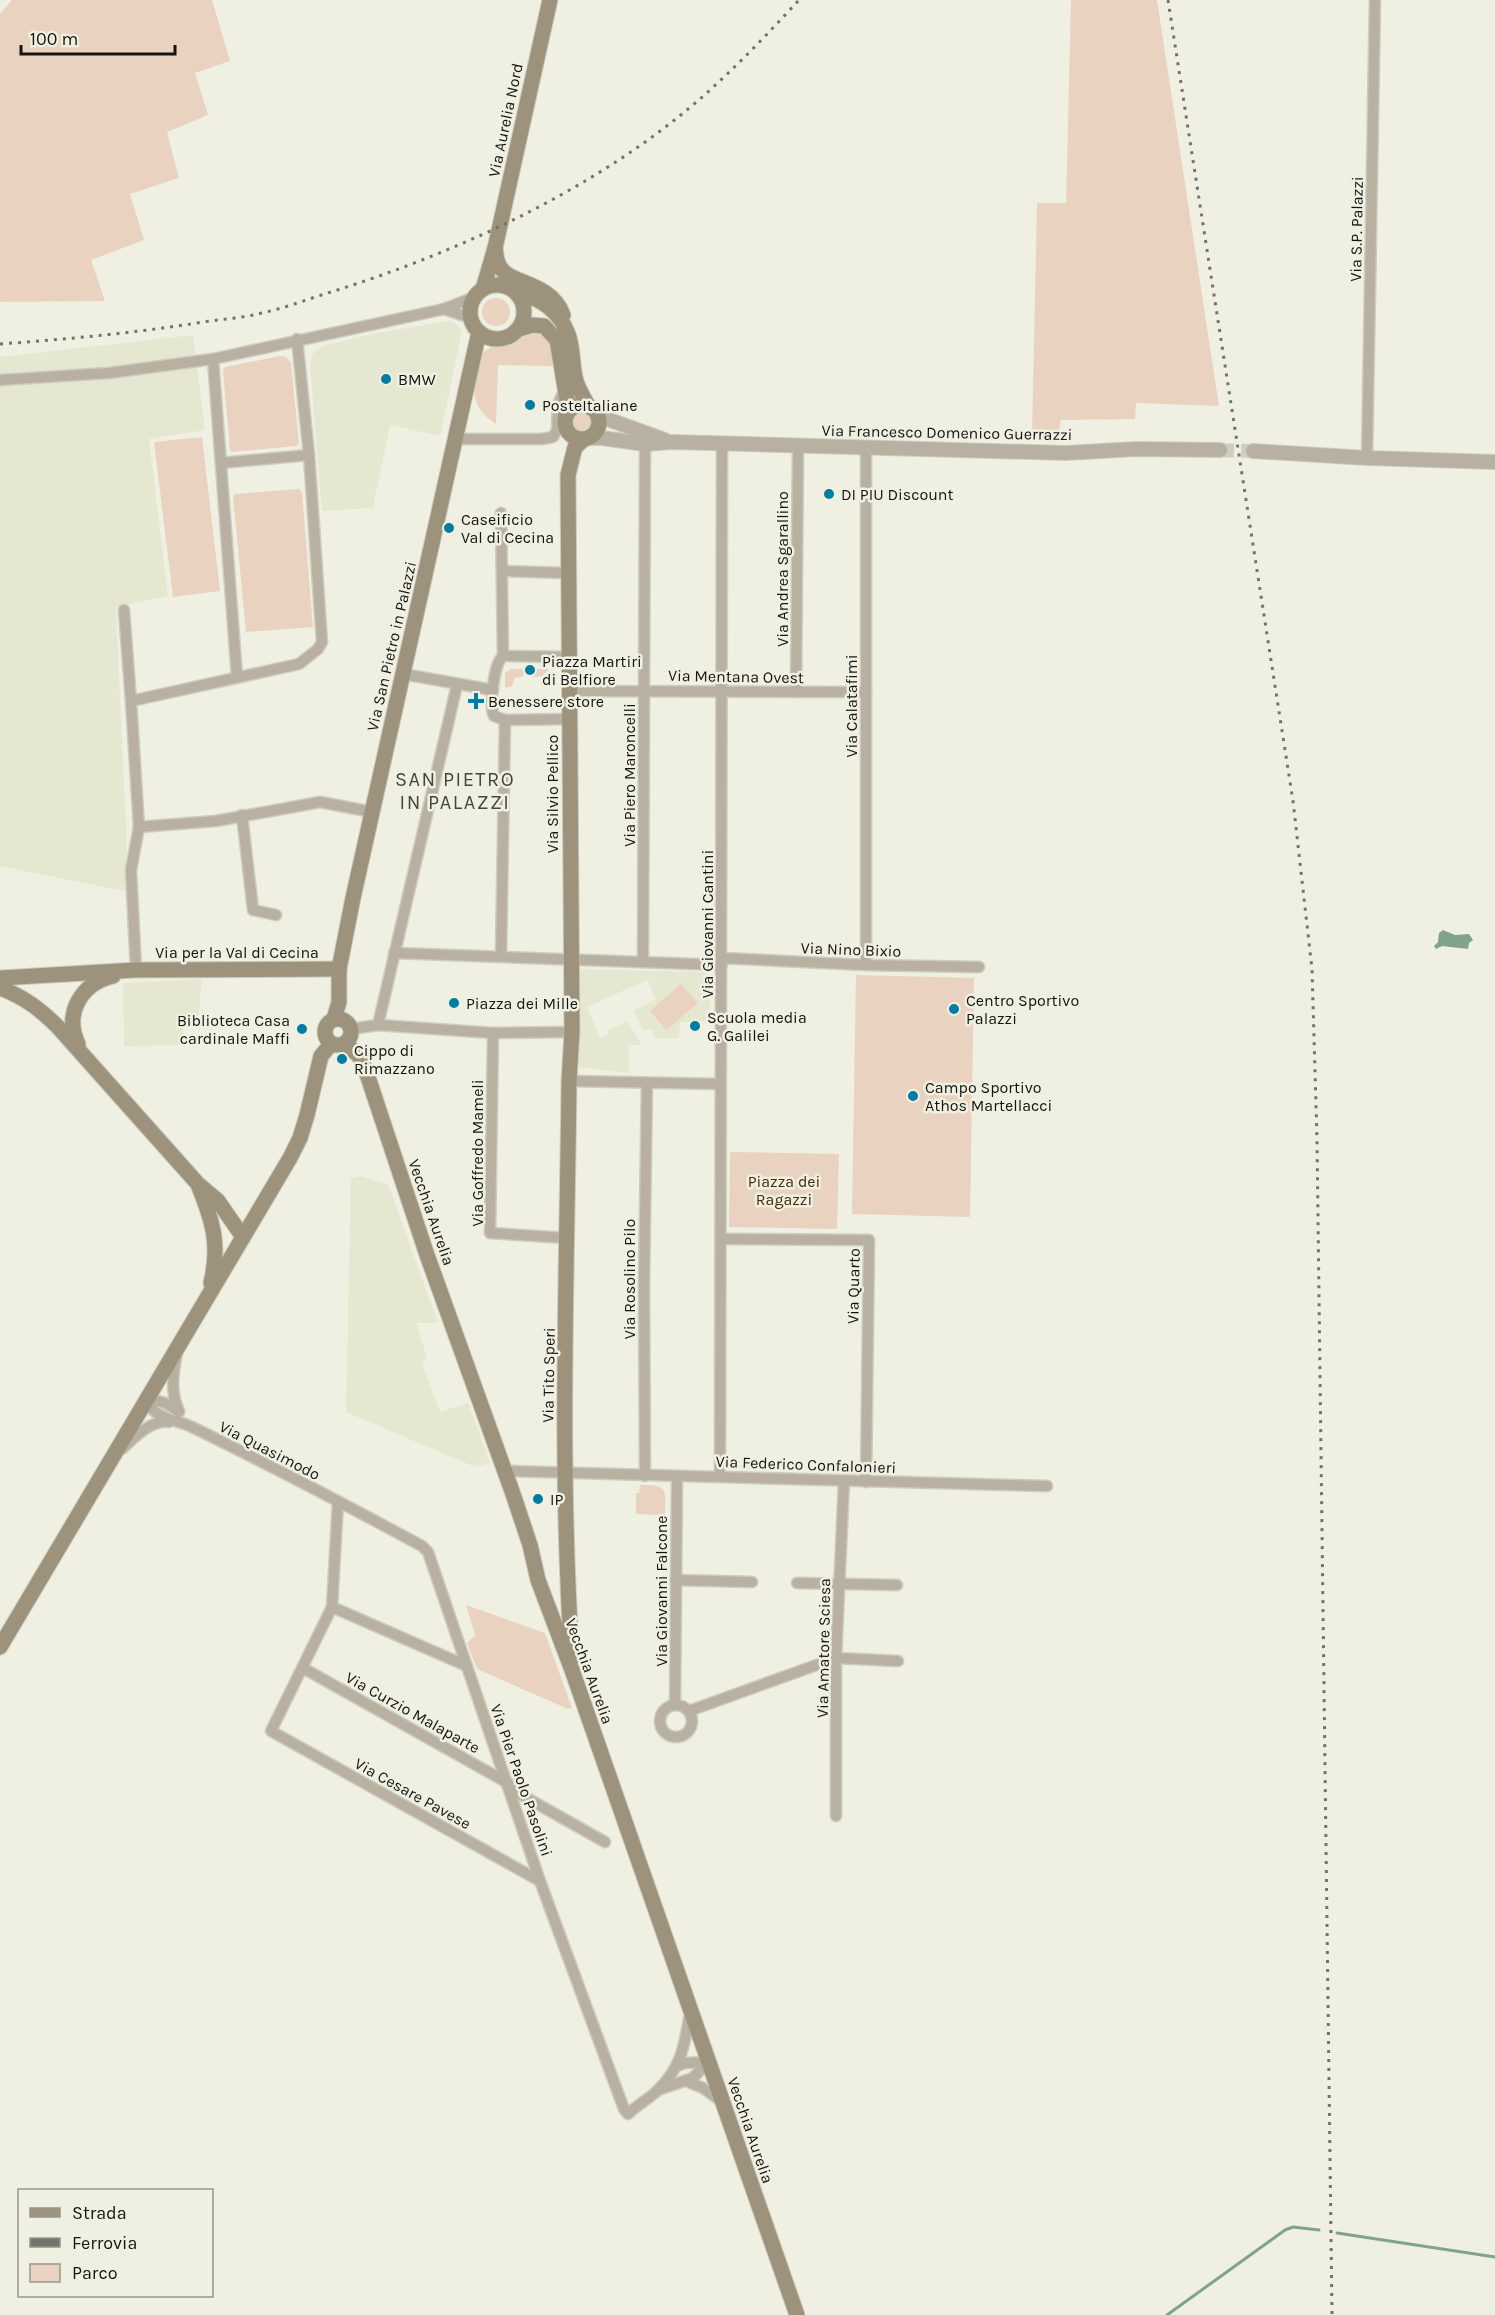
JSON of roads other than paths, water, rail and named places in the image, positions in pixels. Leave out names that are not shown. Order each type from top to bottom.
[{"type":"main road","name":"Via Aurelia Nord","points":[[479,293],[495,248],[550,0]]},
{"type":"main road","points":[[495,248],[501,269],[513,278],[532,284],[553,297],[559,304],[569,335],[575,378],[599,420],[599,426],[594,435],[586,439],[572,436],[568,432],[565,422],[567,405],[565,388],[553,333],[544,326],[532,325],[519,329],[504,339],[495,339],[475,325],[471,304],[479,293],[491,286],[506,286],[519,296],[535,298],[551,309],[569,335]]},
{"type":"main road","points":[[519,296],[525,312],[519,329]]},
{"type":"main road","name":"Via San Pietro in Palazzi","points":[[339,969],[456,439],[475,325]]},
{"type":"main road","points":[[566,416],[578,405],[592,409]]},
{"type":"main road","name":"Via Silvio Pellico","points":[[569,1081],[572,1032],[572,958],[568,475],[575,447],[586,439]]},
{"type":"main road","points":[[339,969],[339,1002],[334,1019],[324,1030],[326,1038],[342,1038]]},
{"type":"main road","name":"Via per la Val di Cecina","points":[[136,970],[339,969]]},
{"type":"main road","points":[[0,978],[136,970]]},
{"type":"main road","points":[[82,1053],[72,1033],[71,1023],[75,1007],[81,996],[93,985],[108,977],[136,970]]},
{"type":"main road","points":[[0,988],[22,996],[40,1009],[198,1184],[218,1202],[242,1239]]},
{"type":"main road","name":"Vecchia Aurelia","points":[[334,1019],[345,1021],[342,1038],[359,1056],[364,1065],[427,1255],[530,1545],[538,1580],[572,1670],[797,2315]]},
{"type":"main road","points":[[0,1647],[290,1158],[300,1138],[321,1056],[342,1038]]},
{"type":"main road","name":"Via Tito Speri","points":[[569,1081],[565,1473],[572,1670]]},
{"type":"main road","points":[[198,1184],[211,1216],[215,1241],[216,1263],[208,1296]]},
{"type":"main road","points":[[211,1216],[221,1228],[242,1239]]},
{"type":"main road","points":[[538,1580],[553,1588],[557,1587],[567,1574]]},
{"type":"street","name":"Via S.P. Palazzi","points":[[1366,458],[1375,0]]},
{"type":"street","points":[[0,380],[109,373],[213,359],[444,309],[479,293]]},
{"type":"street","points":[[444,309],[475,325]]},
{"type":"street","points":[[131,701],[299,664],[318,650],[322,642],[309,455],[297,339]]},
{"type":"street","points":[[213,359],[237,677]]},
{"type":"street","points":[[456,439],[553,437],[557,430],[558,404],[565,388]]},
{"type":"street","name":"Via Francesco Domenico Guerrazzi","points":[[592,409],[607,419],[673,442]]},
{"type":"street","name":"Via Francesco Domenico Guerrazzi","points":[[586,439],[645,444],[673,442],[1066,453],[1136,449],[1220,450]]},
{"type":"street","name":"Via Piero Maroncelli","points":[[643,961],[645,444]]},
{"type":"street","name":"Via Giovanni Cantini","points":[[720,1476],[722,444]]},
{"type":"street","name":"Via Andrea Sgarallino","points":[[796,692],[798,447]]},
{"type":"street","name":"Via Calatafimi","points":[[866,448],[866,965]]},
{"type":"street","points":[[1253,451],[1366,458],[1495,462]]},
{"type":"street","points":[[221,463],[309,455]]},
{"type":"street","points":[[501,513],[503,656],[498,663],[492,712],[494,716],[505,720],[570,719]]},
{"type":"street","points":[[502,571],[568,573]]},
{"type":"street","points":[[124,610],[139,827],[131,870],[136,970]]},
{"type":"street","points":[[503,656],[569,657]]},
{"type":"street","points":[[403,674],[493,690]]},
{"type":"street","points":[[378,1025],[457,685]]},
{"type":"street","name":"Via Mentana Ovest","points":[[569,691],[866,692]]},
{"type":"street","points":[[501,956],[505,720]]},
{"type":"street","points":[[139,827],[216,821],[320,802],[372,812]]},
{"type":"street","points":[[242,815],[254,910],[276,915]]},
{"type":"street","points":[[394,953],[572,958]]},
{"type":"street","name":"Via Nino Bixio","points":[[572,958],[979,967]]},
{"type":"street","points":[[342,1038],[378,1025],[493,1033],[572,1032]]},
{"type":"street","name":"Via Goffredo Mameli","points":[[493,1033],[490,1233],[567,1238]]},
{"type":"street","points":[[569,1081],[720,1084]]},
{"type":"street","name":"Via Rosolino Pilo","points":[[645,1476],[644,1284],[647,1083]]},
{"type":"street","name":"Via Quarto","points":[[721,1239],[869,1240],[866,1482]]},
{"type":"street","name":"Via Quasimodo","points":[[177,1417],[173,1390],[178,1346]]},
{"type":"street","name":"Via Quasimodo","points":[[146,1401],[152,1411],[177,1417],[190,1426],[338,1501]]},
{"type":"street","points":[[113,1458],[152,1425],[177,1417]]},
{"type":"street","name":"Via Federico Confalonieri","points":[[504,1471],[1047,1486]]},
{"type":"street","name":"Via Giovanni Falcone","points":[[675,1705],[677,1476]]},
{"type":"street","name":"Via Amatore Sciesa","points":[[836,1816],[836,1658],[844,1481]]},
{"type":"street","points":[[303,1668],[332,1607],[338,1501]]},
{"type":"street","name":"Via Pier Paolo Pasolini","points":[[338,1501],[425,1548],[509,1785],[540,1881],[624,2109],[628,2114],[658,2090]]},
{"type":"street","points":[[675,1580],[752,1582]]},
{"type":"street","points":[[797,1583],[897,1585]]},
{"type":"street","points":[[332,1607],[467,1666]]},
{"type":"street","points":[[689,1711],[836,1658],[898,1661]]},
{"type":"street","name":"Via Cesare Pavese","points":[[303,1668],[271,1731],[540,1881]]},
{"type":"street","name":"Via Curzio Malaparte","points":[[303,1668],[509,1785],[604,1842]]},
{"type":"street","points":[[680,1705],[689,1711],[692,1721],[688,1730],[680,1736],[670,1735],[662,1728],[661,1718],[666,1709],[680,1705]]},
{"type":"street","points":[[658,2090],[677,2066],[683,2053],[690,2012]]},
{"type":"street","points":[[677,2066],[685,2063],[708,2062]]},
{"type":"street","points":[[658,2090],[693,2078],[708,2062]]},
{"type":"street","points":[[686,2081],[703,2088],[721,2101]]},
{"type":"waterway","points":[[1167,2315],[1285,2230],[1293,2227],[1319,2230]]},
{"type":"waterway","points":[[1337,2233],[1495,2257]]},
{"type":"tunnel","points":[[1220,450],[1253,451]]},
{"type":"railway","points":[[0,344],[77,338],[255,315],[377,277],[423,260],[515,219],[559,196],[602,171],[643,143],[713,87],[799,0]]},
{"type":"railway","points":[[1168,0],[1293,801],[1312,969],[1317,1139],[1332,2315]]},
{"type":"place","name":"BMW","points":[[386,379]]},
{"type":"place","name":"PosteItaliane","points":[[530,405]]},
{"type":"place","name":"DI PIU Discount","points":[[829,494]]},
{"type":"place","name":"Caseificio Val di Cecina","points":[[449,528]]},
{"type":"place","name":"Piazza Martiri di Belfiore","points":[[530,670]]},
{"type":"place","name":"Benessere store","points":[[476,701]]},
{"type":"place","name":"Piazza dei Mille","points":[[454,1003]]},
{"type":"place","name":"Centro Sportivo Palazzi","points":[[954,1009]]},
{"type":"place","name":"Scuola media G. Galilei","points":[[695,1026]]},
{"type":"place","name":"Biblioteca Casa cardinale Maffi","points":[[302,1029]]},
{"type":"place","name":"Cippo di Rimazzano","points":[[342,1059]]},
{"type":"place","name":"Campo Sportivo Athos Martellacci","points":[[913,1096]]},
{"type":"place","name":"IP","points":[[538,1499]]},
{"type":"district","name":"SAN PIETRO IN PALAZZI","points":[[455,790]]},
{"type":"park label","name":"Piazza dei Ragazzi","points":[[784,1190]]}]
